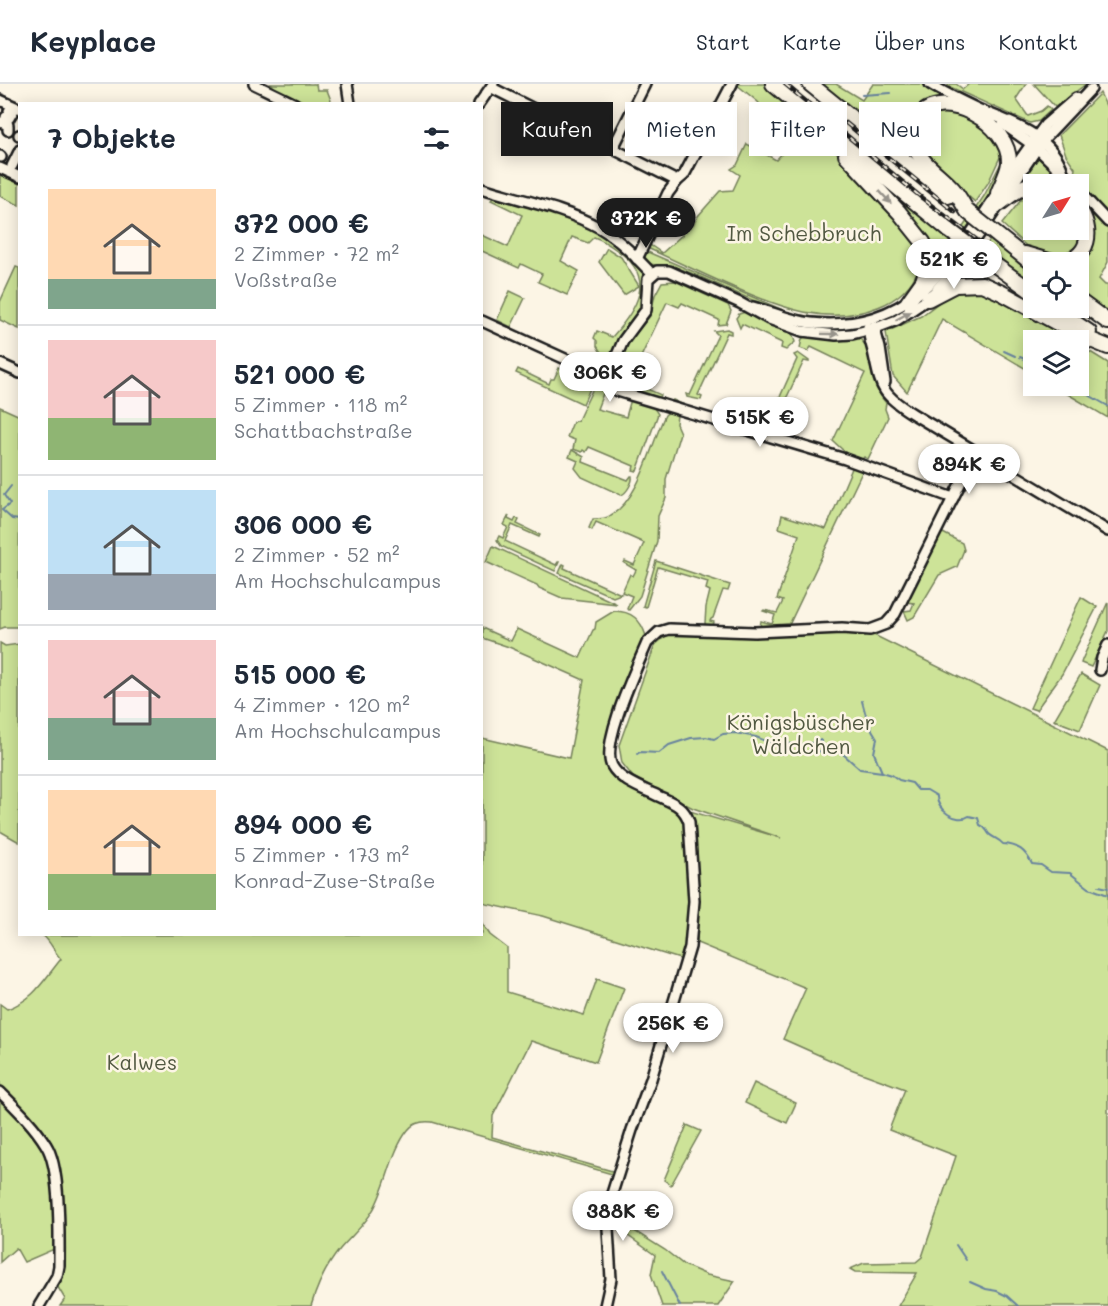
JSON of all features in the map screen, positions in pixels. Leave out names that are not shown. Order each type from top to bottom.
[{"type":"highway","points":[[773,84],[794,102]]},
{"type":"highway","points":[[810,84],[1023,256]]},
{"type":"highway","points":[[965,209],[954,190],[923,160],[914,146],[912,135],[914,122],[928,108],[941,104],[963,109],[986,121],[1001,135],[1008,148],[1009,164],[999,199]]},
{"type":"highway","points":[[847,146],[950,231],[1023,285]]},
{"type":"highway","points":[[847,156],[912,226],[923,242],[927,268],[923,281],[908,302]]},
{"type":"highway","points":[[999,199],[1023,187]]},
{"type":"highway","points":[[1015,250],[1023,253]]},
{"type":"highway","points":[[928,299],[955,285],[982,285],[1002,293],[1081,336],[1108,346]]},
{"type":"highway","points":[[1089,308],[1108,322]]},
{"type":"highway","points":[[1067,318],[1108,346]]},
{"type":"street","points":[[255,84],[292,102]]},
{"type":"street","points":[[347,84],[350,102]]},
{"type":"street","points":[[613,146],[645,84]]},
{"type":"street","points":[[637,259],[664,201],[677,181],[684,175],[728,85]]},
{"type":"street","points":[[935,85],[978,109],[1020,126],[1037,142],[1055,154],[1065,174]]},
{"type":"street","points":[[480,102],[492,86],[523,102]]},
{"type":"street","points":[[483,321],[596,373],[606,373],[611,369],[622,340],[646,310],[648,279],[661,269],[740,303],[769,319],[802,331],[836,335],[872,330],[897,320],[928,299],[959,264],[999,199],[1062,109],[1095,87]]},
{"type":"street","points":[[4,116],[18,110]]},
{"type":"street","points":[[613,149],[677,181]]},
{"type":"street","points":[[8,162],[18,174]]},
{"type":"street","points":[[483,188],[567,214],[601,228],[652,274]]},
{"type":"street","points":[[740,303],[808,322],[843,323],[869,319],[908,302],[924,291],[999,199]]},
{"type":"street","points":[[1089,202],[1108,222]]},
{"type":"street","points":[[869,319],[878,379],[891,398],[1108,531]]},
{"type":"street","points":[[0,364],[18,372]]},
{"type":"street","points":[[606,373],[613,388],[617,391],[866,467],[953,498]]},
{"type":"street","points":[[605,1306],[611,1279],[607,1212],[609,1203],[663,1038],[690,947],[692,928],[693,864],[689,822],[685,811],[619,774],[612,767],[609,758],[611,734],[647,643],[652,637],[669,629],[758,632],[842,628],[870,630],[880,627],[895,614],[976,452]]},
{"type":"street","points":[[1100,670],[1108,645]]},
{"type":"street","points":[[0,1092],[32,1125],[48,1147],[55,1169],[59,1266],[57,1276],[39,1306]]},
{"type":"green space","points":[[271,84],[316,84],[317,90],[327,90],[332,102],[305,102],[276,89]]},
{"type":"green space","name":"Im Schebbruch","points":[[736,84],[765,84],[786,102],[758,102]]},
{"type":"green space","points":[[818,84],[836,84],[862,100],[873,84],[923,84],[960,104],[859,102],[859,117],[847,107],[847,102],[840,102]]},
{"type":"green space","points":[[948,84],[956,84],[963,89],[969,84],[1026,84],[1016,99],[1028,116],[1047,106],[1051,110],[1039,121],[1030,123],[948,86]]},
{"type":"green space","points":[[1034,84],[1086,84],[1055,107]]},
{"type":"green space","points":[[1100,93],[1108,110],[1108,216],[1089,194],[1089,174],[1074,174],[1075,168],[1066,155],[1059,135]]},
{"type":"green space","points":[[941,109],[978,121],[1000,140],[1001,155],[988,183],[975,202],[926,156],[941,156]]},
{"type":"green space","name":"Im Schebbruch","points":[[747,144],[749,156],[769,156],[776,160],[780,156],[840,156],[911,231],[917,240],[923,266],[919,267],[913,280],[898,296],[885,304],[859,313],[822,315],[804,312],[750,294],[645,247],[647,243],[662,253],[693,225],[720,191],[733,190],[740,175],[731,169],[737,165]]},
{"type":"green space","points":[[908,156],[927,156],[953,192]]},
{"type":"green space","points":[[1003,159],[1000,181],[969,229],[943,263],[940,261],[984,196]]},
{"type":"green space","points":[[1035,159],[1044,159],[1059,174],[1024,174]]},
{"type":"green space","points":[[0,172],[18,181],[18,205],[0,196]]},
{"type":"green space","points":[[1023,176],[1023,187],[1015,187]]},
{"type":"green space","points":[[878,180],[951,239],[942,252],[939,250],[934,257],[936,260],[933,264]]},
{"type":"green space","points":[[495,196],[537,208],[596,231],[630,257],[645,273],[643,308],[608,364],[594,338],[597,331],[612,337],[635,305],[640,283],[637,272],[630,261],[597,238],[594,237],[588,243],[572,237],[561,261],[579,271],[567,295],[538,282],[542,274],[521,264],[519,268],[483,251],[483,235],[508,247],[522,215],[491,200]]},
{"type":"green space","points":[[1023,198],[1023,240],[1089,240],[1089,206],[1108,226],[1108,262],[1099,279],[1108,285],[1108,316],[1089,301],[1089,252],[1033,252],[1002,224]]},
{"type":"green space","points":[[991,238],[1023,262],[1023,278],[984,249]]},
{"type":"green space","points":[[607,248],[621,257],[639,286],[624,295],[599,262]]},
{"type":"green space","points":[[643,250],[790,313],[822,318],[854,317],[854,319],[828,319],[804,317],[782,311],[675,267],[646,262],[641,259]]},
{"type":"green space","points":[[16,267],[18,268],[18,329],[0,320],[0,302]]},
{"type":"green space","points":[[675,281],[728,305],[731,311],[726,324],[718,325],[719,320],[682,303],[679,307],[667,302],[631,378],[615,371],[625,347],[650,316],[655,295],[662,282]]},
{"type":"green space","points":[[969,288],[1023,313],[1023,318],[1031,318],[1053,330],[1023,330],[1023,367],[942,319],[907,392],[893,376],[886,332],[921,316],[945,298]]},
{"type":"green space","points":[[510,291],[525,298],[511,327],[497,320]]},
{"type":"green space","points":[[745,312],[789,331],[795,342],[786,350],[781,348],[782,343],[742,324],[740,328],[736,318]]},
{"type":"green space","points":[[727,329],[731,331],[731,334],[727,333],[698,395],[702,397],[701,400],[687,397],[686,394],[690,395],[718,335],[714,331]]},
{"type":"green space","points":[[806,336],[824,338],[858,336],[865,345],[874,382],[886,403],[885,409],[888,417],[868,459],[864,457],[860,462],[848,458],[833,441],[865,373],[811,347],[808,351],[800,348],[802,339]]},
{"type":"green space","points":[[1089,351],[1108,363],[1108,418],[1071,396],[1089,396]]},
{"type":"green space","points":[[798,353],[809,362],[804,361],[777,418],[782,421],[778,426],[764,420],[765,417],[770,419],[797,359],[794,355]]},
{"type":"green space","points":[[559,368],[592,384],[583,404],[516,373],[518,369],[549,384]]},
{"type":"green space","points":[[613,374],[661,395],[660,397],[671,402],[673,400],[684,405],[683,409],[620,389],[615,384]]},
{"type":"green space","points":[[597,380],[606,385],[608,392],[604,391],[597,409],[626,417],[631,399],[652,405],[658,414],[637,471],[633,470],[634,466],[589,447],[586,452],[573,449],[575,440],[567,437],[573,422],[578,420]]},
{"type":"green space","points":[[0,407],[18,415],[18,627],[0,629]]},
{"type":"green space","points":[[675,412],[677,415],[676,424],[680,433],[666,479],[666,498],[658,516],[657,541],[640,596],[629,610],[627,609],[632,596],[622,592],[630,574],[633,576],[636,570],[624,563],[625,561],[634,565],[644,543],[596,522],[592,530],[589,528],[593,519],[609,516],[630,497],[644,470],[665,415]]},
{"type":"green space","points":[[572,450],[584,457],[583,462],[628,480],[632,476],[627,490],[621,495],[582,477],[575,468],[578,461],[569,457]]},
{"type":"green space","points":[[853,466],[863,470],[789,625],[786,628],[760,627],[761,621],[772,624],[775,615],[763,611],[777,613],[783,601],[777,599],[799,535],[779,528],[782,515],[826,529]]},
{"type":"green space","points":[[509,515],[508,519],[514,522],[516,518],[519,520],[517,524],[540,535],[539,537],[512,525],[505,541],[556,565],[559,562],[555,571],[501,546],[497,540],[499,536],[503,538],[508,527],[504,525]]},
{"type":"green space","points":[[941,532],[962,543],[964,550],[957,567],[939,575],[914,617],[908,620],[904,611],[911,610],[914,603],[905,602]]},
{"type":"green space","points":[[493,546],[617,604],[562,598],[539,588],[537,585],[486,562]]},
{"type":"green space","points":[[656,561],[730,585],[728,591],[723,590],[710,621],[714,622],[713,626],[706,626],[705,623],[710,591],[706,589],[708,582],[658,567],[646,607],[643,606]]},
{"type":"green space","points":[[563,564],[564,568],[621,594],[613,597],[559,573]]},
{"type":"green space","points":[[1081,597],[1097,607],[1062,674],[1036,710],[1030,708]]},
{"type":"green space","points":[[1108,602],[1108,631],[1091,667],[1081,663]]},
{"type":"green space","points":[[614,611],[620,611],[635,618],[646,636],[606,739],[606,754],[609,768],[614,776],[631,789],[683,812],[687,821],[691,902],[683,960],[543,916],[483,903],[483,738],[569,758],[584,680],[509,647],[483,638],[483,628],[511,641],[517,629],[580,658],[595,629],[596,622]]},
{"type":"green space","name":"Königsbüscher Wäldchen","points":[[840,631],[872,634],[1108,751],[1108,1306],[898,1306],[917,1273],[855,1272],[850,1269],[864,1263],[916,1262],[922,1257],[956,1156],[889,1130],[905,1089],[848,1068],[783,1039],[806,988],[697,943],[699,892],[690,811],[781,838],[693,808],[633,777],[622,763],[619,745],[655,645],[667,635]]},
{"type":"green space","points":[[0,643],[5,646],[18,644],[18,841],[0,831]]},
{"type":"green space","points":[[1081,674],[1100,685],[1080,730],[1054,720]]},
{"type":"green space","name":"Kalwes","points":[[483,924],[490,935],[507,948],[507,992],[584,1015],[597,979],[624,988],[596,1062],[531,1041],[493,1116],[492,1137],[612,1171],[614,1174],[609,1268],[602,1306],[599,1306],[606,1278],[602,1209],[612,1174],[429,1122],[413,1125],[402,1138],[378,1201],[366,1221],[331,1262],[319,1283],[311,1306],[60,1306],[65,1299],[56,1284],[62,1255],[54,1249],[24,1262],[16,1248],[0,1262],[0,1004],[7,1009],[31,995],[61,959],[43,936],[483,936]]},
{"type":"green space","points":[[754,1083],[796,1103],[787,1123],[745,1103]]},
{"type":"green space","points":[[687,1125],[701,1131],[671,1185],[664,1180]]},
{"type":"green space","points":[[627,1229],[633,1230],[665,1250],[684,1265],[707,1275],[735,1281],[718,1306],[662,1306],[651,1274],[655,1255],[624,1233]]},
{"type":"waterway","points":[[862,95],[891,93]]},
{"type":"waterway","points":[[1004,351],[1015,356]]},
{"type":"waterway","points":[[1089,395],[1108,406]]},
{"type":"waterway","points":[[11,486],[4,495],[10,504],[2,510],[12,519],[18,520]]},
{"type":"waterway","points":[[862,701],[877,738],[874,753],[882,772]]},
{"type":"waterway","points":[[637,754],[640,752],[659,753],[669,745],[691,738],[714,739],[723,734],[735,733],[768,742],[806,745],[821,740],[828,749],[843,754],[860,769],[892,775],[899,780],[912,783],[918,790],[927,790],[937,796],[940,806],[953,817],[978,818],[980,825],[991,835],[1003,844],[1020,849],[1032,864],[1041,865],[1051,872],[1070,873],[1089,888],[1108,895]]},
{"type":"waterway","points":[[815,753],[826,749]]},
{"type":"waterway","points":[[1099,886],[1108,888]]},
{"type":"waterway","points":[[956,1245],[966,1260]]},
{"type":"waterway","points":[[662,1271],[680,1306]]},
{"type":"waterway","points":[[970,1282],[997,1291],[1018,1306]]},
{"type":"railway","points":[[785,84],[922,198],[994,253]]},
{"type":"railway","points":[[847,124],[955,212]]}]
